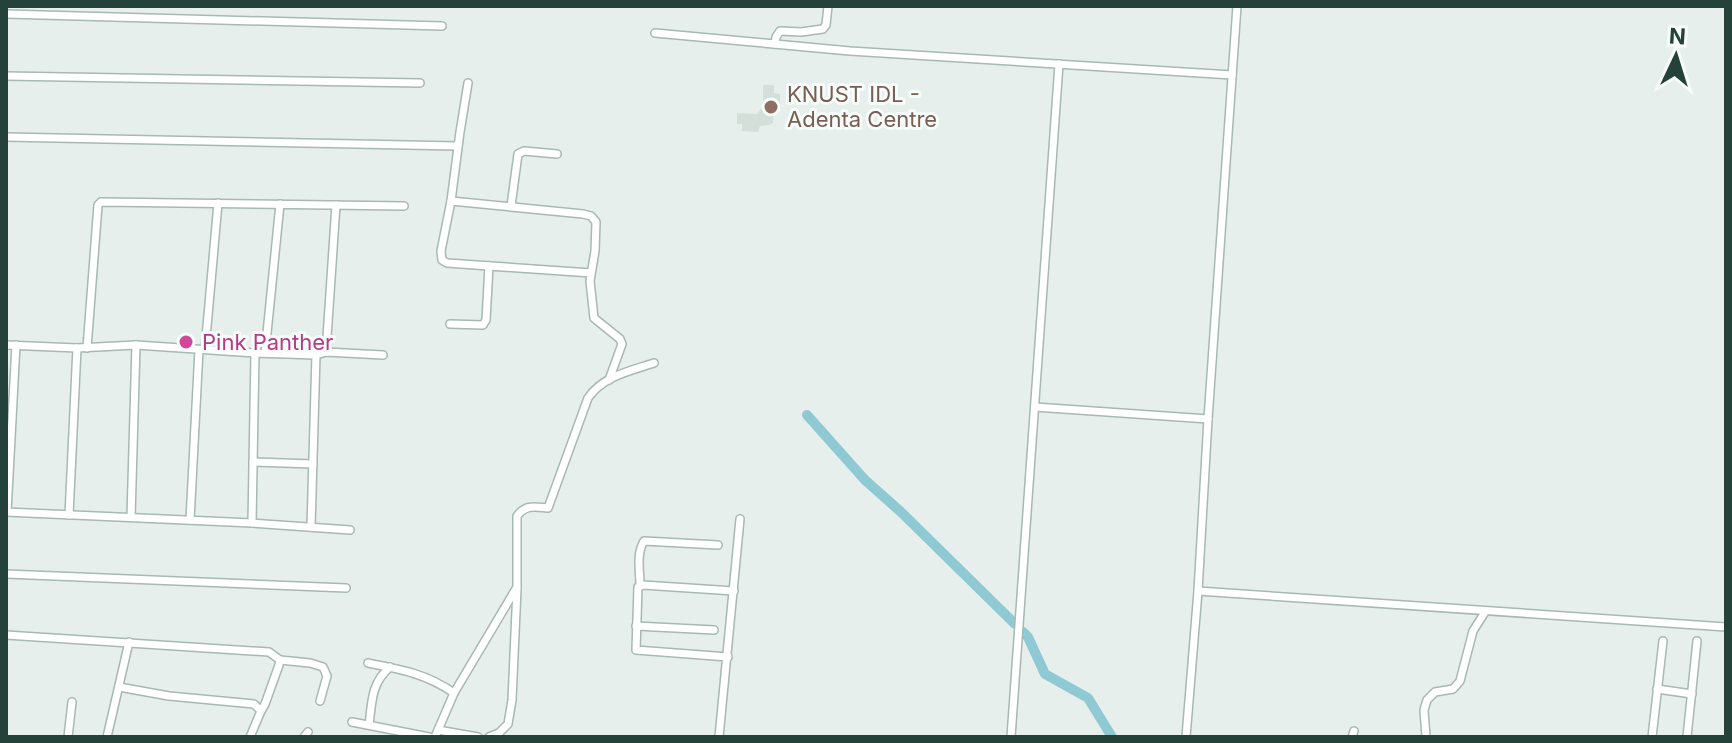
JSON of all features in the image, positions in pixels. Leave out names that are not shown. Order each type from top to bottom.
[{"type":"street","points":[[775,44],[780,31],[823,29],[828,6]]},
{"type":"street","points":[[1186,737],[1237,6]]},
{"type":"street","points":[[6,14],[442,26]]},
{"type":"street","points":[[655,33],[850,51],[1232,75]]},
{"type":"street","points":[[1011,737],[1059,64]]},
{"type":"street","points":[[6,76],[420,83]]},
{"type":"street","points":[[468,83],[442,260],[447,263],[591,273]]},
{"type":"street","points":[[6,137],[458,146]]},
{"type":"street","points":[[511,206],[518,154],[524,151],[557,154]]},
{"type":"street","points":[[451,201],[591,216],[596,222],[590,281],[594,318],[622,344],[609,380]]},
{"type":"street","points":[[87,348],[98,205],[101,202],[404,206]]},
{"type":"street","points":[[190,520],[202,350],[218,203]]},
{"type":"street","points":[[265,353],[280,204]]},
{"type":"street","points":[[326,352],[336,205]]},
{"type":"street","points":[[450,324],[483,325],[486,320],[489,266]]},
{"type":"street","points":[[6,345],[87,348],[136,345],[255,353],[383,355]]},
{"type":"street","points":[[16,345],[7,512],[350,530]]},
{"type":"street","points":[[131,517],[136,345]]},
{"type":"street","points":[[69,515],[77,348]]},
{"type":"street","points":[[252,523],[255,353]]},
{"type":"street","points":[[311,527],[316,355]]},
{"type":"street","points":[[489,737],[504,729],[510,713],[517,587],[517,516],[529,506],[548,508],[588,398],[595,387],[624,372],[654,363]]},
{"type":"street","points":[[1035,407],[1208,419]]},
{"type":"street","points":[[253,462],[313,464]]},
{"type":"street","points":[[719,737],[740,519]]},
{"type":"street","points":[[718,545],[641,543],[636,650],[728,657]]},
{"type":"street","points":[[6,574],[346,588]]},
{"type":"street","points":[[640,586],[734,591]]},
{"type":"street","points":[[434,735],[454,693],[517,587]]},
{"type":"street","points":[[1198,591],[1726,627]]},
{"type":"street","points":[[1426,737],[1424,710],[1427,700],[1435,692],[1453,689],[1460,681],[1473,631],[1485,612]]},
{"type":"street","points":[[636,626],[714,630]]},
{"type":"street","points":[[6,635],[269,652],[280,660],[323,667],[327,676],[320,701]]},
{"type":"street","points":[[1652,737],[1663,641]]},
{"type":"street","points":[[1687,737],[1697,641]]},
{"type":"street","points":[[107,737],[129,642]]},
{"type":"street","points":[[250,737],[280,660]]},
{"type":"street","points":[[368,663],[416,673],[454,693]]},
{"type":"street","points":[[369,725],[375,684],[390,667]]},
{"type":"street","points":[[119,687],[169,696],[254,704],[261,711]]},
{"type":"street","points":[[1657,689],[1692,694]]},
{"type":"street","points":[[68,737],[72,702]]},
{"type":"street","points":[[352,722],[434,735],[478,737]]},
{"type":"shaded area","name":"KNUST IDL - Adenta Centre","points":[[763,85],[774,85],[774,93],[780,94],[780,109],[774,109],[773,123],[760,126],[758,132],[742,131],[742,124],[737,124],[737,113],[757,114],[763,106]]},
{"type":"waterway","points":[[807,415],[865,480],[1015,624]]},
{"type":"waterway","points":[[1023,632],[1045,674],[1088,698],[1112,737]]},
{"type":"place","name":"KNUST IDL - Adenta Centre","points":[[771,107]]},
{"type":"place","name":"Pink Panther","points":[[186,342]]}]
